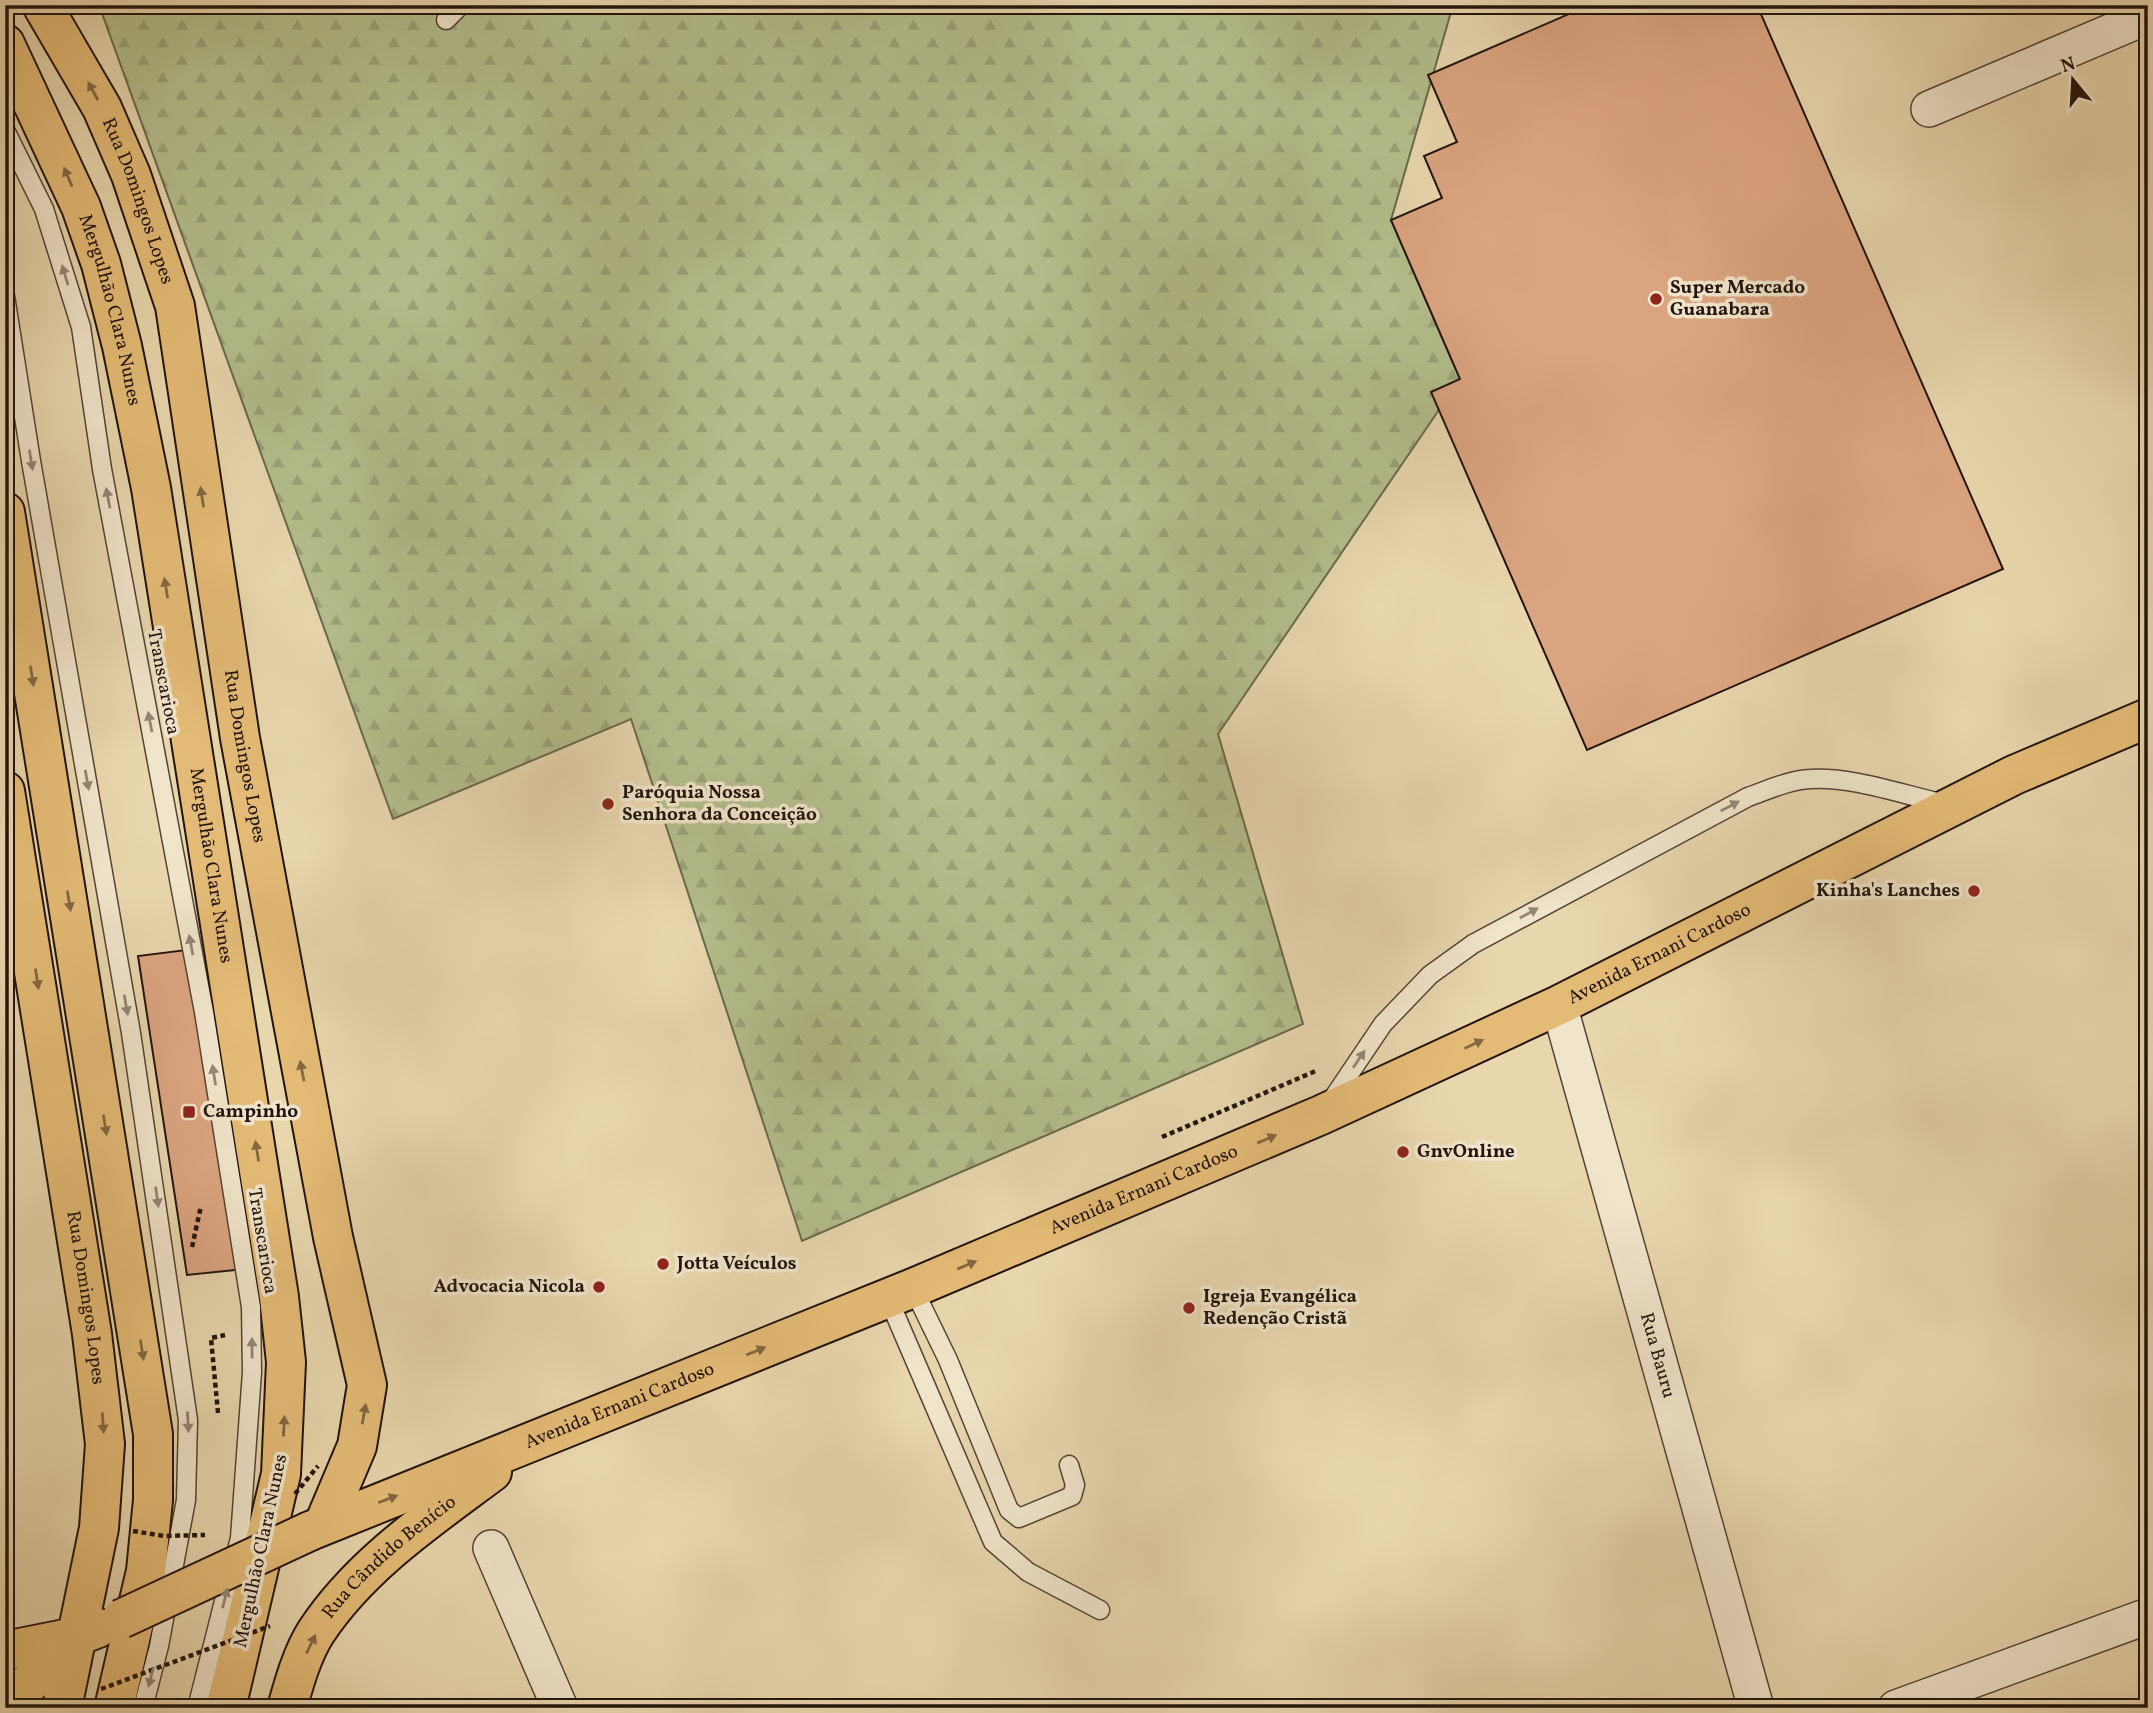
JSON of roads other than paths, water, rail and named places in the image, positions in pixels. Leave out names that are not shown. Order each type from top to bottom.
[{"type":"main road","name":"Rua Domingos Lopes","points":[[42,5],[102,108],[131,175],[175,306],[240,738],[333,1237],[367,1385],[357,1446],[317,1527]]},
{"type":"main road","name":"Mergulhão Clara Nunes","points":[[5,44],[81,207],[101,264],[122,346],[151,488],[279,1297],[286,1362],[281,1474],[226,1708]]},
{"type":"main road","points":[[5,512],[153,1434],[153,1500],[146,1571],[107,1698]]},
{"type":"main road","name":"Avenida Ernani Cardoso","points":[[5,1651],[75,1637],[121,1619],[317,1527],[901,1293],[1321,1115],[1559,1005],[2014,775],[2148,718]]},
{"type":"main road","name":"Rua Domingos Lopes","points":[[5,791],[17,923],[101,1393],[105,1444],[99,1528],[75,1637]]},
{"type":"main road","name":"Rua Cândido Benício","points":[[287,1708],[316,1632],[359,1582],[425,1520],[534,1441]]},
{"type":"main road","points":[[5,1696],[35,1682],[56,1664],[75,1637]]},
{"type":"main road","points":[[62,1708],[75,1637]]},
{"type":"street","points":[[1929,109],[2148,16]]},
{"type":"street","name":"Rua Bauru","points":[[1559,1005],[1756,1708]]},
{"type":"street","points":[[491,1548],[560,1708]]},
{"type":"street","points":[[1896,1708],[2148,1616]]},
{"type":"lane","points":[[446,20],[461,5]]},
{"type":"lane","name":"Transcarioca","points":[[5,130],[44,209],[81,327],[102,469],[204,1012],[251,1307],[252,1373],[240,1538],[197,1708]]},
{"type":"lane","points":[[5,296],[33,475],[131,1033],[188,1420],[186,1500],[159,1646],[143,1708]]},
{"type":"lane","points":[[1321,1115],[1383,1024],[1430,975],[1473,944],[1748,797],[1796,781],[1831,779],[1953,806]]},
{"type":"lane","points":[[901,1293],[947,1360],[1009,1510],[1019,1518],[1072,1496],[1075,1485],[1069,1465]]},
{"type":"lane","points":[[901,1293],[993,1542],[1028,1572],[1100,1610]]},
{"type":"place","name":"Super Mercado Guanabara","points":[[1656,299]]},
{"type":"place","name":"Paróquia Nossa Senhora da Conceição","points":[[608,804]]},
{"type":"place","name":"Kinha's Lanches","points":[[1974,891]]},
{"type":"place","name":"Campinho","points":[[189,1112]]},
{"type":"place","name":"GnvOnline","points":[[1403,1152]]},
{"type":"place","name":"Jotta Veículos","points":[[663,1264]]},
{"type":"place","name":"Advocacia Nicola","points":[[599,1287]]},
{"type":"place","name":"Igreja Evangélica Redenção Cristã","points":[[1189,1308]]}]
